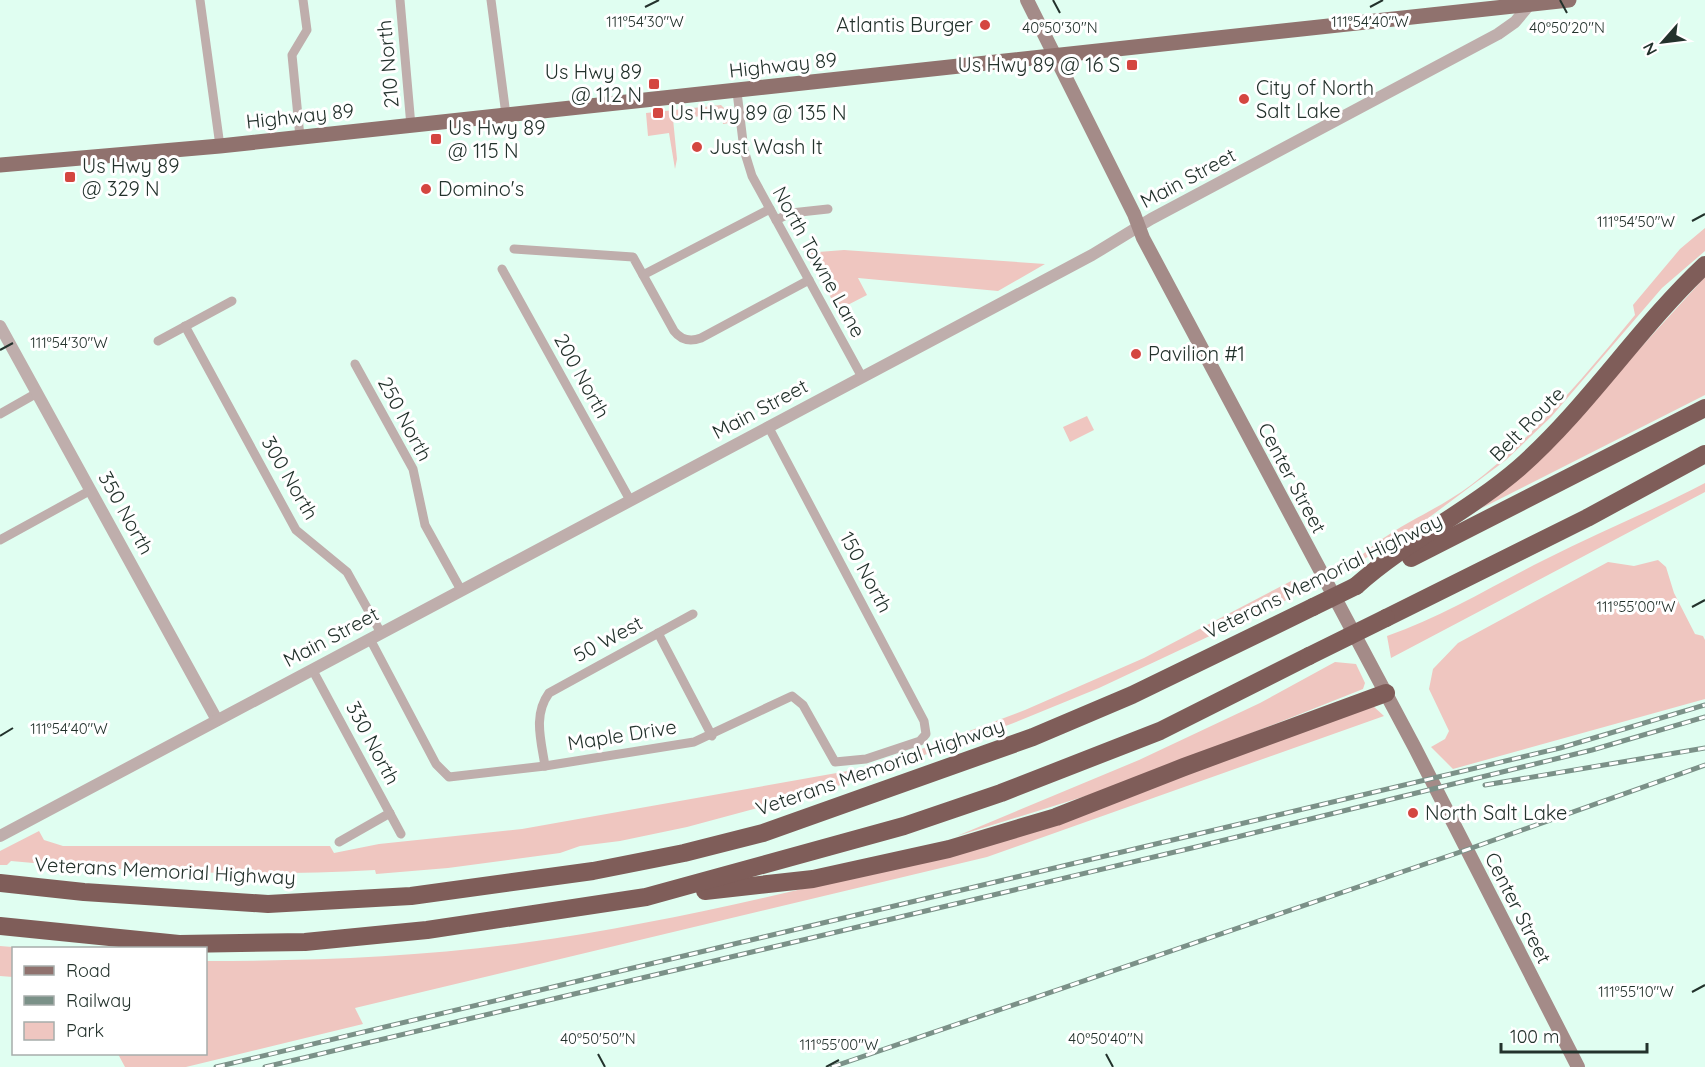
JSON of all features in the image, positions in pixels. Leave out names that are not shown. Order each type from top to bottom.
[{"type":"highway","name":"Belt Route","points":[[1356,586],[1387,558],[1448,522],[1519,468],[1558,429],[1663,308],[1705,265]]},
{"type":"highway","name":"Veterans Memorial Highway","points":[[0,883],[84,892],[268,904],[411,896],[593,871],[673,855],[763,833],[1033,738],[1132,695],[1356,586],[1705,408]]},
{"type":"highway","points":[[646,897],[893,829],[1001,794],[1160,731],[1587,518],[1705,454]]},
{"type":"highway","points":[[0,926],[179,944],[304,942],[428,930],[646,897],[813,879],[950,849],[1056,818],[1184,767],[1386,693]]},
{"type":"main road","name":"Center Street","points":[[1027,0],[1057,55],[1085,120],[1139,226],[1277,491],[1386,693],[1578,1067]]},
{"type":"main road","name":"Highway 89","points":[[0,165],[220,146],[737,92],[1569,0]]},
{"type":"street","points":[[200,0],[220,146]]},
{"type":"street","points":[[300,137],[292,55],[307,30],[303,0]]},
{"type":"street","name":"210 North","points":[[400,0],[411,126]]},
{"type":"street","points":[[491,0],[506,116]]},
{"type":"street","name":"Main Street","points":[[0,836],[1092,255],[1139,226],[1498,34],[1515,22],[1530,4]]},
{"type":"street","name":"North Towne Lane","points":[[737,92],[746,159],[752,176],[862,377]]},
{"type":"street","points":[[643,275],[770,209]]},
{"type":"street","points":[[776,220],[791,213],[828,209]]},
{"type":"street","points":[[514,249],[633,257],[674,331],[690,341],[701,338],[809,280]]},
{"type":"street","name":"200 North","points":[[502,269],[630,500]]},
{"type":"street","points":[[158,341],[232,301]]},
{"type":"street","name":"350 North","points":[[0,326],[218,720]]},
{"type":"street","name":"300 North","points":[[185,326],[296,530],[347,572],[436,764],[445,775]]},
{"type":"street","name":"250 North","points":[[355,364],[413,469],[425,525],[461,590]]},
{"type":"street","points":[[0,414],[38,393]]},
{"type":"street","name":"150 North","points":[[768,426],[924,721],[926,736],[915,743],[866,759],[842,763],[833,761]]},
{"type":"street","points":[[0,540],[91,490]]},
{"type":"street","name":"50 West","points":[[545,766],[539,720],[544,701],[555,687],[693,614]]},
{"type":"street","points":[[658,633],[712,736]]},
{"type":"street","name":"330 North","points":[[312,669],[401,834]]},
{"type":"street","name":"Maple Drive","points":[[445,775],[456,777],[545,766],[688,743],[712,736],[787,697],[795,697],[803,705],[833,761]]},
{"type":"street","points":[[339,842],[390,813]]},
{"type":"green space","points":[[721,105],[729,113],[730,123],[723,124],[722,114],[673,119],[677,159],[675,169],[669,133],[648,136],[646,113]]},
{"type":"green space","points":[[1705,228],[1705,251],[1662,288],[1551,417],[1506,460],[1415,528],[1351,567],[1363,554],[1392,532],[1471,485],[1516,447],[1558,405],[1616,338],[1635,315],[1633,305],[1680,249]]},
{"type":"green space","points":[[844,250],[1045,264],[998,291],[858,278],[867,295],[838,310],[805,253]]},
{"type":"green space","points":[[1705,277],[1705,395],[1482,508],[1530,469]]},
{"type":"green space","points":[[1087,416],[1094,430],[1070,442],[1063,427]]},
{"type":"green space","points":[[1705,483],[1705,492],[1391,658],[1387,636],[1447,610],[1564,550]]},
{"type":"green space","points":[[1658,560],[1666,567],[1674,593],[1695,634],[1703,636],[1705,640],[1705,699],[1453,769],[1431,747],[1445,739],[1449,731],[1429,689],[1433,669],[1458,643],[1608,562],[1634,566]]},
{"type":"green space","points":[[1295,579],[1300,591],[1297,595],[1099,688],[1011,724],[832,788],[687,827],[620,841],[580,846],[560,853],[448,868],[376,874],[375,870],[284,873],[193,872],[11,861],[7,865],[0,865],[0,851],[39,831],[44,840],[63,846],[330,846],[334,853],[379,844],[522,829],[876,766],[1025,710],[1144,658]]},
{"type":"green space","points":[[1335,662],[1356,664],[1365,683],[1363,689],[1121,785],[957,836],[1139,760],[1260,703]]},
{"type":"green space","points":[[1372,705],[1384,716],[987,857],[355,1008],[363,1024],[186,1067],[125,1067],[119,1055],[207,1055],[207,961],[364,957],[443,952],[522,943],[657,921],[878,871]]},
{"type":"green space","points":[[0,946],[12,947],[12,977],[0,976]]},
{"type":"railway","points":[[216,1067],[1560,748],[1705,705]]},
{"type":"railway","points":[[265,1067],[1196,847],[1592,750],[1705,717]]},
{"type":"railway","points":[[1485,785],[1705,748]]},
{"type":"railway","points":[[832,1067],[1466,850],[1705,765]]},
{"type":"place","name":"Atlantis Burger","points":[[985,25]]},
{"type":"place","name":"Us Hwy 89 @ 16 S","points":[[1132,65]]},
{"type":"place","name":"Us Hwy 89 @ 112 N","points":[[654,84]]},
{"type":"place","name":"City of North Salt Lake","points":[[1244,99]]},
{"type":"place","name":"Us Hwy 89 @ 135 N","points":[[658,113]]},
{"type":"place","name":"Us Hwy 89 @ 115 N","points":[[436,139]]},
{"type":"place","name":"Just Wash It","points":[[697,147]]},
{"type":"place","name":"Us Hwy 89 @ 329 N","points":[[70,177]]},
{"type":"place","name":"Domino's","points":[[426,189]]},
{"type":"place","name":"Pavilion #1","points":[[1136,354]]},
{"type":"place","name":"North Salt Lake","points":[[1413,813]]}]
